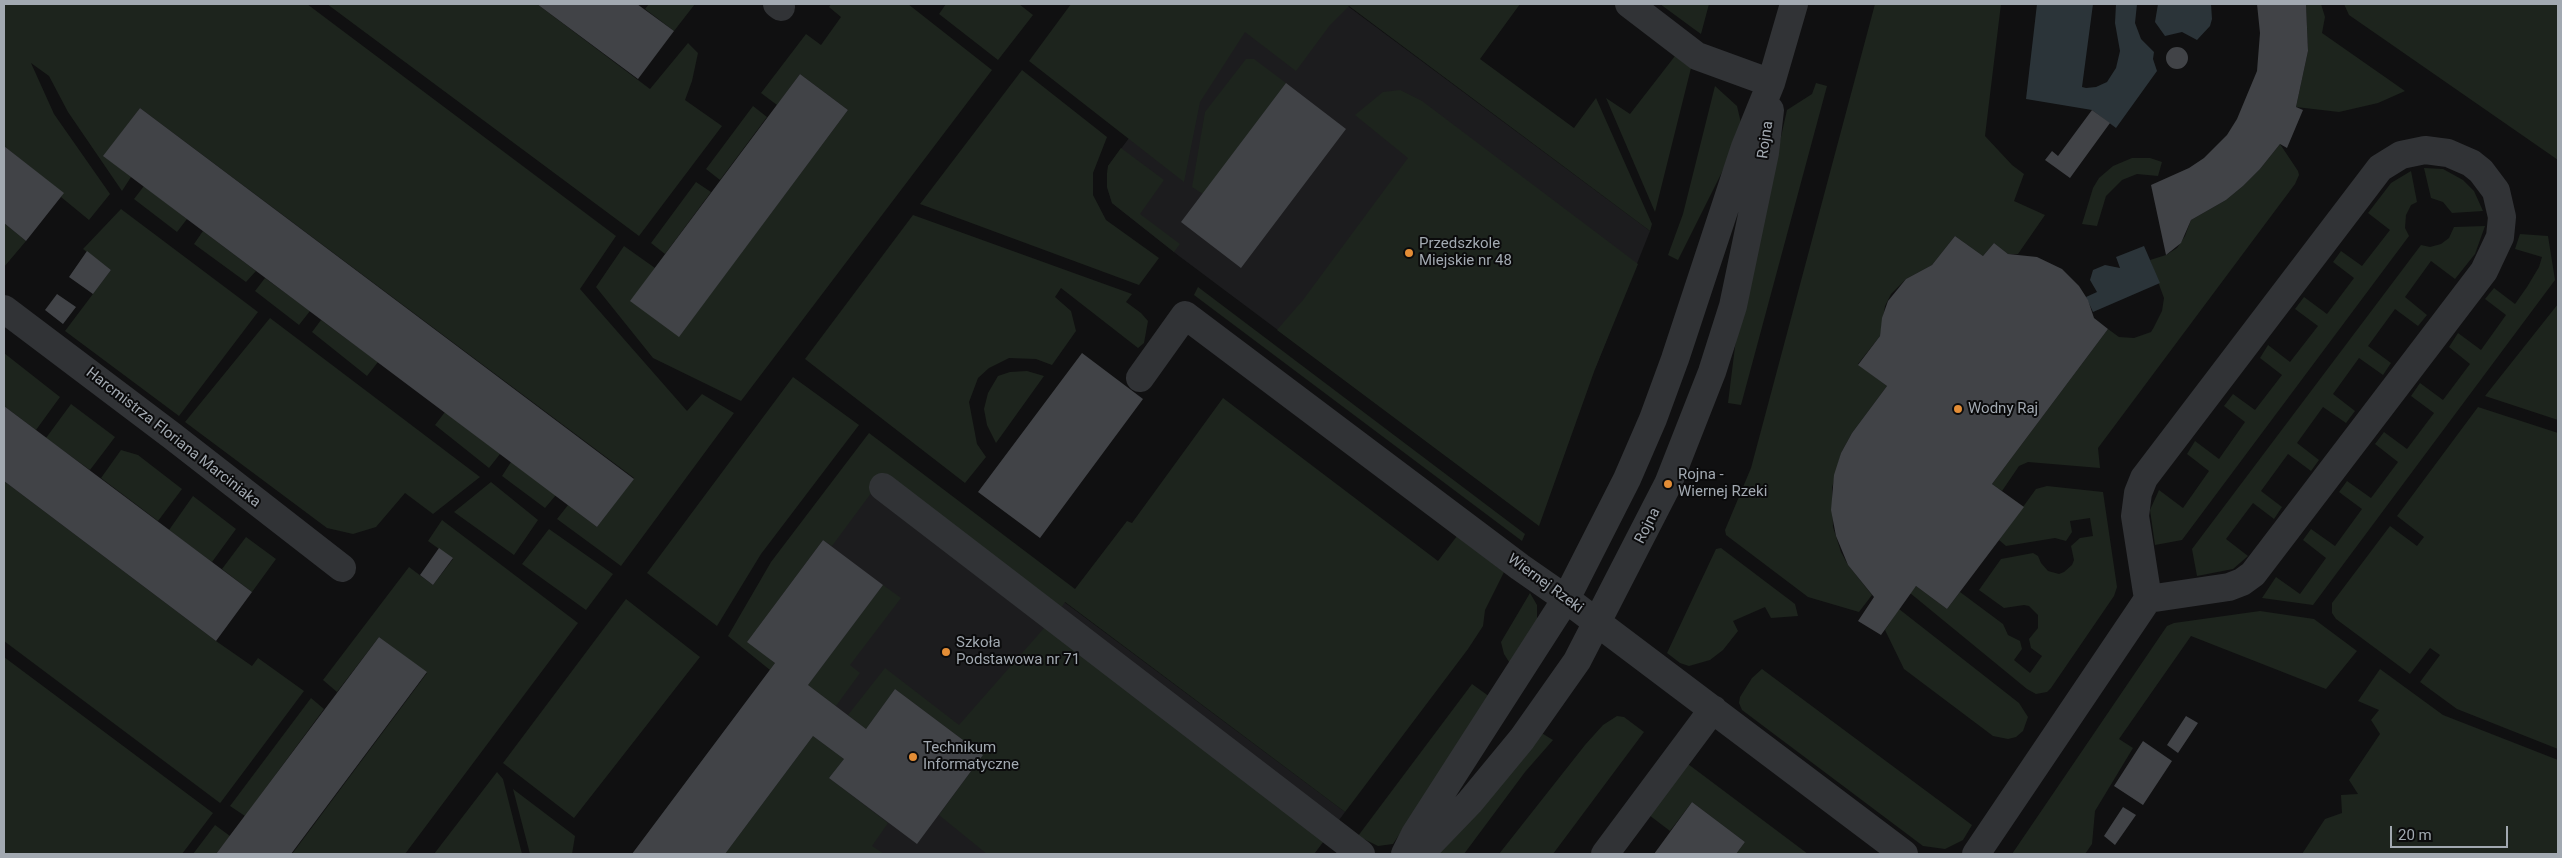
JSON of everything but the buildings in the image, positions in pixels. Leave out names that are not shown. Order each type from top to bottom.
[{"type":"street","points":[[1628,4],[1697,56],[1772,84]]},
{"type":"street","name":"Rojna","points":[[1405,854],[1435,802],[1566,599],[1611,513],[1653,418],[1745,147],[1772,84],[1794,4]]},
{"type":"street","name":"Rojna","points":[[1420,854],[1463,809],[1522,739],[1577,661],[1668,484],[1723,342],[1733,306],[1765,153],[1772,84]]},
{"type":"street","points":[[1976,854],[2148,599],[2135,516],[2138,493],[2144,478],[2380,168],[2401,155],[2425,150],[2448,153],[2471,163],[2481,171],[2496,192],[2502,217],[2500,237],[2484,271],[2253,574],[2242,582],[2229,587],[2148,599]]},
{"type":"street","name":"Harcmistrza Floriana Marciniaka","points":[[4,309],[171,434],[342,568]]},
{"type":"street","name":"Wiernej Rzeki","points":[[1140,378],[1185,315],[1904,854]]},
{"type":"street","points":[[883,487],[1361,854]]},
{"type":"street","points":[[1605,854],[1713,709]]},
{"type":"shaded area","points":[[4,4],[307,4],[616,236],[580,289],[687,411],[702,394],[734,413],[621,566],[557,519],[568,505],[597,527],[634,478],[140,108],[104,156],[131,177],[122,191],[68,112],[49,76],[31,63],[54,114],[110,194],[89,220],[61,197],[63,193],[4,146]]},
{"type":"shaded area","points":[[327,4],[537,4],[650,89],[688,43],[698,53],[692,81],[685,100],[722,126],[639,236]]},
{"type":"shaded area","points":[[649,4],[695,4],[674,31],[645,9]]},
{"type":"shaded area","points":[[831,4],[908,4],[992,70],[741,401],[653,358],[596,287],[624,246],[655,268],[631,301],[679,336],[848,110],[800,74],[777,105],[761,93],[806,34],[821,45],[841,17],[829,7]]},
{"type":"shaded area","points":[[946,4],[1019,4],[1033,15],[998,60],[939,14]]},
{"type":"shaded area","points":[[1071,4],[1520,4],[1480,59],[1574,128],[1596,98],[1652,224],[1650,231],[1349,6],[1330,25],[1296,71],[1245,32],[1200,102],[1184,182],[1029,61]]},
{"type":"shaded area","name":"Przedszkole Miejskie nr 48","points":[[1230,4],[1345,4],[1650,231],[1595,369],[1509,503],[1179,256],[1112,203],[1107,187],[1108,166]]},
{"type":"shaded area","points":[[1660,4],[1709,4],[1701,34],[1694,29]]},
{"type":"shaded area","points":[[1875,4],[2001,4],[1985,136],[2012,165],[2024,174],[2014,201],[2045,215],[2018,254],[2008,254],[1994,243],[1983,256],[1955,236],[1932,265],[1906,279],[1891,294],[1885,306],[1880,336],[1858,364],[1887,386],[1852,433],[1841,453],[1832,488],[1833,527],[1841,552],[1848,565],[1872,595],[1859,612],[1808,597],[1726,535],[1725,530],[1751,468]]},
{"type":"shaded area","points":[[2037,4],[2093,4],[2082,87],[2086,88],[2096,87],[2107,82],[2116,68],[2120,51],[2115,23],[2116,4],[2137,4],[2135,23],[2141,39],[2154,52],[2153,59],[2157,71],[2116,128],[2092,110],[2026,99]]},
{"type":"shaded area","points":[[2158,4],[2211,4],[2212,19],[2210,26],[2197,40],[2182,32],[2165,36],[2155,22]]},
{"type":"shaded area","points":[[2306,4],[2321,4],[2325,17],[2322,33],[2405,91],[2378,103],[2339,112],[2296,107],[2308,51]]},
{"type":"shaded area","points":[[2344,4],[2558,4],[2558,160],[2349,15]]},
{"type":"shaded area","points":[[1675,56],[1691,68],[1655,212],[1606,98],[1630,114]]},
{"type":"shaded area","points":[[1246,59],[1254,59],[1286,83],[1203,194],[1192,187],[1205,112]]},
{"type":"shaded area","points":[[1022,70],[1107,137],[1093,173],[1093,195],[1106,220],[1159,258],[1139,285],[920,204]]},
{"type":"shaded area","points":[[1816,83],[1827,86],[1741,405],[1728,403],[1736,339],[1787,110],[1812,94]]},
{"type":"shaded area","points":[[1715,86],[1737,106],[1741,123],[1726,164],[1678,260],[1668,255],[1683,214]]},
{"type":"shaded area","points":[[1400,90],[1422,101],[1638,264],[1595,369],[1539,526],[1277,330],[1303,300],[1408,158],[1355,115],[1383,92]]},
{"type":"shaded area","points":[[753,106],[767,117],[720,180],[706,169]]},
{"type":"shaded area","points":[[2280,144],[2298,171],[2299,175],[2295,184],[2098,448],[2100,468],[2028,462],[2019,466],[2002,491],[1992,484],[2108,329],[2119,337],[2134,338],[2151,332],[2162,311],[2164,298],[2150,260],[2166,255],[2177,248],[2185,236],[2191,220],[2226,200],[2243,186],[2260,169]]},
{"type":"shaded area","points":[[1121,148],[1164,180],[1140,214],[1180,244],[1174,252],[1112,203],[1107,187],[1108,166]]},
{"type":"shaded area","points":[[2132,158],[2150,158],[2162,162],[2158,176],[2137,174],[2122,180],[2106,196],[2097,226],[2082,224],[2093,188],[2099,178],[2113,166]]},
{"type":"shaded area","points":[[2424,168],[2443,169],[2463,180],[2474,191],[2483,211],[2452,213],[2443,202],[2431,198]]},
{"type":"shaded area","points":[[2411,171],[2417,202],[2411,205],[2406,215],[2405,228],[2409,236],[2182,540],[2155,545],[2150,510],[2159,490],[2183,508],[2209,471],[2187,454],[2195,441],[2219,459],[2245,422],[2224,406],[2233,394],[2255,410],[2282,375],[2260,358],[2268,345],[2290,362],[2318,326],[2295,309],[2304,297],[2327,314],[2354,278],[2333,262],[2341,251],[2362,266],[2390,230],[2368,213],[2391,183]]},
{"type":"shaded area","points":[[696,182],[711,192],[665,254],[651,243]]},
{"type":"shaded area","points":[[144,186],[187,219],[177,232],[134,199]]},
{"type":"shaded area","points":[[121,209],[258,312],[179,416],[65,331],[111,270],[83,249]]},
{"type":"shaded area","points":[[913,215],[1132,294],[1126,302],[1148,321],[1144,343],[1138,348],[1061,288],[1055,297],[1071,311],[1076,331],[1052,365],[1036,359],[1009,358],[989,368],[978,378],[969,402],[977,444],[986,457],[965,483],[805,359]]},
{"type":"shaded area","points":[[4,223],[26,241],[4,267]]},
{"type":"shaded area","points":[[2485,226],[2475,254],[2455,279],[2431,261],[2405,297],[2427,315],[2418,326],[2395,309],[2368,346],[2391,363],[2383,375],[2359,358],[2333,394],[2355,411],[2346,423],[2323,407],[2297,443],[2319,460],[2311,471],[2288,454],[2261,491],[2282,507],[2274,519],[2253,503],[2226,539],[2248,556],[2233,569],[2197,576],[2192,549],[2421,245],[2430,247],[2441,244],[2449,238],[2454,227]]},
{"type":"shaded area","points":[[203,231],[256,271],[246,282],[194,244]]},
{"type":"shaded area","points":[[2520,234],[2548,236],[2555,280],[2313,605],[2262,598],[2276,577],[2300,594],[2326,558],[2303,540],[2311,529],[2335,546],[2362,509],[2339,492],[2347,481],[2371,498],[2398,462],[2375,444],[2384,432],[2407,449],[2434,413],[2411,396],[2420,383],[2443,400],[2470,364],[2449,347],[2458,333],[2481,350],[2506,315],[2485,299],[2494,288],[2515,304],[2539,267],[2542,257],[2515,249]]},
{"type":"shaded area","points":[[2144,246],[2160,283],[2093,312],[2086,297],[2097,292],[2090,280],[2093,270],[2105,265],[2120,268],[2116,257]]},
{"type":"shaded area","points":[[265,278],[310,311],[299,325],[255,291]]},
{"type":"shaded area","points":[[1198,287],[1525,534],[1522,541],[1194,295]]},
{"type":"shaded area","points":[[2558,304],[2558,420],[2485,396]]},
{"type":"shaded area","points":[[270,318],[480,477],[433,514],[405,493],[376,527],[353,534],[327,528],[185,422]]},
{"type":"shaded area","points":[[321,320],[378,362],[367,376],[312,332]]},
{"type":"shaded area","points":[[4,353],[60,397],[36,430],[4,406]]},
{"type":"shaded area","points":[[1027,371],[1044,376],[996,443],[987,425],[984,409],[988,393],[998,376],[1010,372]]},
{"type":"shaded area","points":[[793,377],[859,425],[761,554],[717,626],[647,573]]},
{"type":"shaded area","points":[[1223,398],[1438,561],[1457,536],[1504,572],[1485,610],[1483,626],[1468,649],[1345,812],[1065,602],[1061,608],[883,477],[832,546],[823,540],[748,641],[775,663],[770,670],[728,636],[771,562],[869,433],[1075,589],[1127,521],[1132,523]]},
{"type":"shaded area","points":[[71,404],[115,437],[90,470],[46,438]]},
{"type":"shaded area","points":[[2478,407],[2558,433],[2558,749],[2457,709],[2420,682],[2440,655],[2430,648],[2410,674],[2336,619],[2332,613],[2332,603],[2390,526],[2417,546],[2424,537],[2397,516]]},
{"type":"shaded area","points":[[445,412],[500,454],[489,468],[435,425]]},
{"type":"shaded area","points":[[121,450],[138,455],[182,489],[158,521],[101,478]]},
{"type":"shaded area","points":[[511,462],[556,495],[545,508],[502,476]]},
{"type":"shaded area","name":"Szkoła Podstawowa nr 71","points":[[881,465],[1345,812],[1314,854],[632,854],[775,663],[747,642]]},
{"type":"shaded area","points":[[4,481],[216,641],[252,666],[258,658],[304,691],[220,803],[4,641]]},
{"type":"shaded area","points":[[491,482],[538,520],[514,555],[454,512]]},
{"type":"shaded area","points":[[2047,486],[2103,492],[2117,587],[2114,596],[2051,688],[2047,692],[2036,694],[2027,689],[1910,593],[1916,586],[1947,609],[1960,592],[2003,624],[2008,635],[2020,641],[2022,649],[2014,660],[2030,673],[2042,656],[2031,648],[2029,639],[2038,628],[2038,615],[2029,606],[2004,608],[1979,590],[2001,559],[2033,553],[2038,556],[2048,571],[2059,574],[2064,572],[2072,565],[2074,560],[2071,546],[2080,538],[2093,536],[2090,518],[2070,521],[2072,532],[2066,541],[2055,538],[2006,546],[1999,540],[2036,489]]},
{"type":"shaded area","points":[[193,496],[236,529],[212,562],[169,530]]},
{"type":"shaded area","points":[[442,520],[578,623],[405,854],[292,854],[427,673],[379,637],[337,692],[323,680],[409,567],[433,585],[453,559],[428,541]]},
{"type":"shaded area","points":[[549,529],[613,574],[586,610],[522,564]]},
{"type":"shaded area","points":[[246,537],[276,559],[252,592],[222,569]]},
{"type":"shaded area","points":[[1721,548],[1795,604],[1798,616],[1771,618],[1765,607],[1733,621],[1738,631],[1723,650],[1710,660],[1689,666],[1680,663],[1667,653],[1716,549]]},
{"type":"shaded area","points":[[883,585],[901,598],[850,665],[860,673],[836,706],[808,685]]},
{"type":"shaded area","points":[[1530,593],[1537,605],[1537,621],[1511,665],[1504,654],[1501,642]]},
{"type":"shaded area","points":[[626,599],[700,657],[574,818],[503,763]]},
{"type":"shaded area","points":[[1899,609],[2019,703],[2028,717],[2023,731],[2016,737],[2008,739],[1993,736],[1904,669],[1885,630]]},
{"type":"shaded area","points":[[2260,611],[2314,619],[2357,651],[2326,689],[2191,636],[2119,739],[2133,748],[2095,811],[2092,844],[2085,854],[2012,854],[2167,626],[2174,623]]},
{"type":"shaded area","points":[[1045,627],[1327,837],[1314,854],[987,854],[939,815],[983,755],[895,689],[866,729],[848,715],[885,668],[959,725]]},
{"type":"shaded area","points":[[4,657],[213,813],[182,854],[4,854]]},
{"type":"shaded area","points":[[1762,669],[1972,825],[1963,840],[1945,849],[1923,846],[1742,710],[1739,703],[1740,697],[1752,678]]},
{"type":"shaded area","points":[[2380,669],[2443,715],[2558,760],[2558,854],[2302,854],[2325,819],[2342,813],[2341,795],[2358,794],[2349,780],[2380,734],[2371,720],[2379,710],[2358,701]]},
{"type":"shaded area","points":[[1472,684],[1490,697],[1393,844],[1378,846],[1358,836]]},
{"type":"shaded area","points":[[311,698],[324,709],[245,816],[230,806]]},
{"type":"shaded area","points":[[1617,716],[1624,717],[1644,732],[1553,854],[1499,854],[1585,745],[1603,725]]},
{"type":"shaded area","points":[[1540,732],[1553,740],[1525,772],[1464,854],[1438,854]]},
{"type":"shaded area","points":[[813,736],[844,759],[829,778],[888,823],[872,846],[884,854],[725,854]]},
{"type":"shaded area","points":[[1688,764],[1808,854],[1736,854],[1745,842],[1692,802],[1670,831],[1649,815]]},
{"type":"shaded area","points":[[497,772],[503,779],[522,854],[434,854]]},
{"type":"shaded area","points":[[513,789],[575,836],[572,854],[530,854]]},
{"type":"shaded area","points":[[215,825],[230,836],[216,854],[193,854]]},
{"type":"place","name":"Przedszkole Miejskie nr 48","points":[[1409,253]]},
{"type":"place","name":"Wodny Raj","points":[[1958,409]]},
{"type":"place","name":"Rojna - Wiernej Rzeki","points":[[1668,484]]},
{"type":"place","name":"Szkoła Podstawowa nr 71","points":[[946,652]]},
{"type":"place","name":"Technikum Informatyczne","points":[[913,757]]}]
